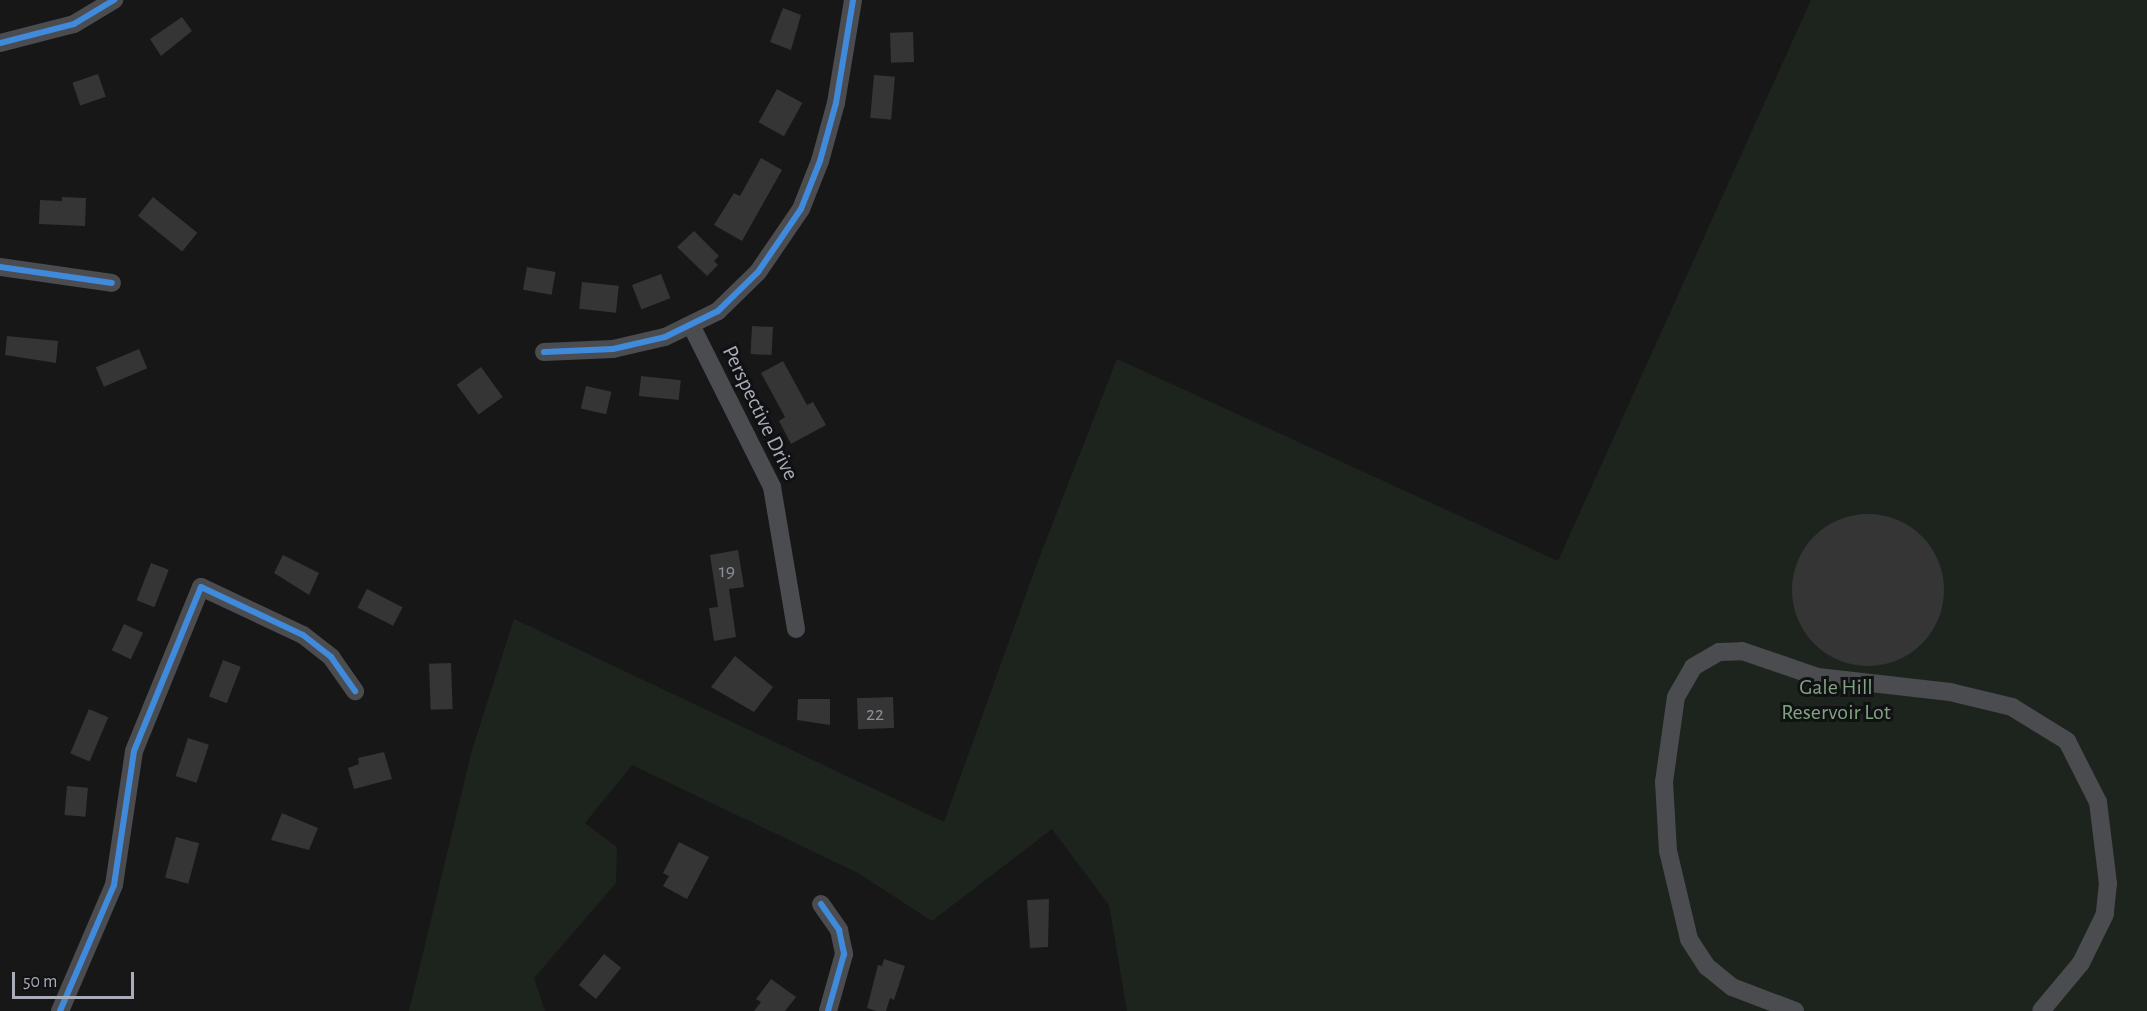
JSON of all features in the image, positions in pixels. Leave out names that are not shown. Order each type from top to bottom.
[{"type":"street","points":[[0,43],[74,24],[114,0]]},
{"type":"street","points":[[544,352],[639,345],[692,327],[742,291],[771,256],[801,208],[828,137],[853,0]]},
{"type":"street","points":[[0,267],[112,283]]},
{"type":"street","name":"Perspective Drive","points":[[692,327],[772,487],[796,629]]},
{"type":"street","points":[[60,1011],[114,885],[121,858],[125,796],[134,751],[201,587],[303,635],[331,657],[355,691]]},
{"type":"street","points":[[1795,1011],[1732,987],[1707,967],[1689,939],[1668,851],[1664,782],[1676,697],[1694,667],[1719,652],[1742,651],[1818,677],[1950,692],[2012,707],[2067,741],[2098,802],[2108,883],[2105,914],[2080,963],[2041,1011]]},
{"type":"street","points":[[821,904],[838,930],[844,954],[828,1011]]},
{"type":"green space","name":"Gale Hill Reservoir Lot","points":[[1811,0],[2147,0],[2147,1011],[1127,1011],[1109,905],[1052,829],[932,921],[858,873],[632,765],[585,823],[617,847],[616,883],[534,978],[545,1011],[409,1011],[472,750],[514,619],[944,822],[1038,561],[1117,359],[1558,561]]},
{"type":"building","points":[[783,8],[801,15],[791,50],[770,42]]},
{"type":"building","points":[[182,17],[192,31],[161,56],[150,39]]},
{"type":"building","points":[[913,32],[914,62],[891,63],[890,33]]},
{"type":"building","points":[[98,74],[106,97],[80,105],[72,83]]},
{"type":"building","points":[[874,75],[895,77],[891,120],[870,118]]},
{"type":"building","points":[[777,89],[802,103],[784,136],[759,122]]},
{"type":"building","points":[[761,158],[782,170],[742,241],[714,225],[734,193],[740,196]]},
{"type":"building","points":[[62,197],[86,198],[85,226],[39,224],[40,200],[62,201]]},
{"type":"building","points":[[153,197],[197,233],[182,252],[138,216]]},
{"type":"building","points":[[694,231],[719,256],[714,261],[718,265],[707,276],[677,247]]},
{"type":"building","points":[[527,267],[556,272],[552,295],[523,290]]},
{"type":"building","points":[[661,274],[670,298],[641,309],[632,285]]},
{"type":"building","points":[[582,282],[619,286],[616,313],[579,309]]},
{"type":"building","points":[[752,326],[773,327],[772,355],[751,354]]},
{"type":"building","points":[[7,336],[58,341],[56,363],[5,355]]},
{"type":"building","points":[[139,349],[147,368],[104,387],[96,367]]},
{"type":"building","points":[[783,361],[807,405],[813,402],[826,425],[791,444],[779,421],[785,417],[761,373]]},
{"type":"building","points":[[481,367],[503,397],[478,415],[457,385]]},
{"type":"building","points":[[641,376],[681,380],[679,400],[639,396]]},
{"type":"building","points":[[586,386],[611,392],[606,414],[581,408]]},
{"type":"building","points":[[1868,514],[1897,520],[1922,536],[1938,561],[1944,590],[1938,619],[1922,644],[1897,660],[1868,666],[1839,660],[1814,644],[1798,619],[1792,590],[1798,561],[1814,536],[1839,520]]},
{"type":"building","points":[[738,550],[744,587],[729,589],[736,637],[714,641],[709,608],[718,607],[710,555]]},
{"type":"building","points":[[283,555],[319,573],[309,595],[274,573]]},
{"type":"building","points":[[151,563],[169,570],[154,607],[137,600]]},
{"type":"building","points":[[367,589],[403,607],[393,626],[357,608]]},
{"type":"building","points":[[124,624],[143,633],[131,659],[112,650]]},
{"type":"building","points":[[735,656],[773,687],[754,712],[711,687]]},
{"type":"building","points":[[223,660],[241,667],[227,703],[209,696]]},
{"type":"building","points":[[451,663],[453,709],[431,710],[429,664]]},
{"type":"building","points":[[893,697],[894,728],[858,729],[857,698]]},
{"type":"building","points":[[798,699],[830,699],[830,725],[797,720]]},
{"type":"building","points":[[89,709],[108,717],[90,761],[70,753]]},
{"type":"building","points":[[188,738],[209,745],[197,783],[176,776]]},
{"type":"building","points":[[384,752],[392,779],[354,789],[348,768],[359,764],[358,758]]},
{"type":"building","points":[[67,786],[88,788],[85,817],[64,815]]},
{"type":"building","points":[[282,813],[318,828],[309,850],[271,840]]},
{"type":"building","points":[[176,837],[199,843],[188,884],[165,878]]},
{"type":"building","points":[[679,842],[709,857],[687,899],[663,886],[669,876],[663,873]]},
{"type":"building","points":[[1049,899],[1048,947],[1030,948],[1027,900]]},
{"type":"building","points":[[604,954],[621,968],[596,999],[579,985]]},
{"type":"building","points":[[884,959],[905,966],[894,1000],[890,998],[886,1011],[876,1011],[867,1008],[878,965],[882,966]]},
{"type":"building","points":[[771,979],[796,997],[785,1011],[754,1011],[761,1002],[756,999]]},
{"type":"cycle path","points":[[0,43],[74,24],[114,0]]},
{"type":"cycle path","points":[[544,352],[613,349],[665,337],[718,311],[758,272],[801,209],[820,161],[836,103],[853,0]]},
{"type":"cycle path","points":[[0,267],[112,283]]},
{"type":"cycle path","points":[[60,1011],[114,885],[134,751],[201,587],[303,635],[331,657],[355,691]]},
{"type":"cycle path","points":[[821,904],[839,930],[844,954],[828,1011]]}]
